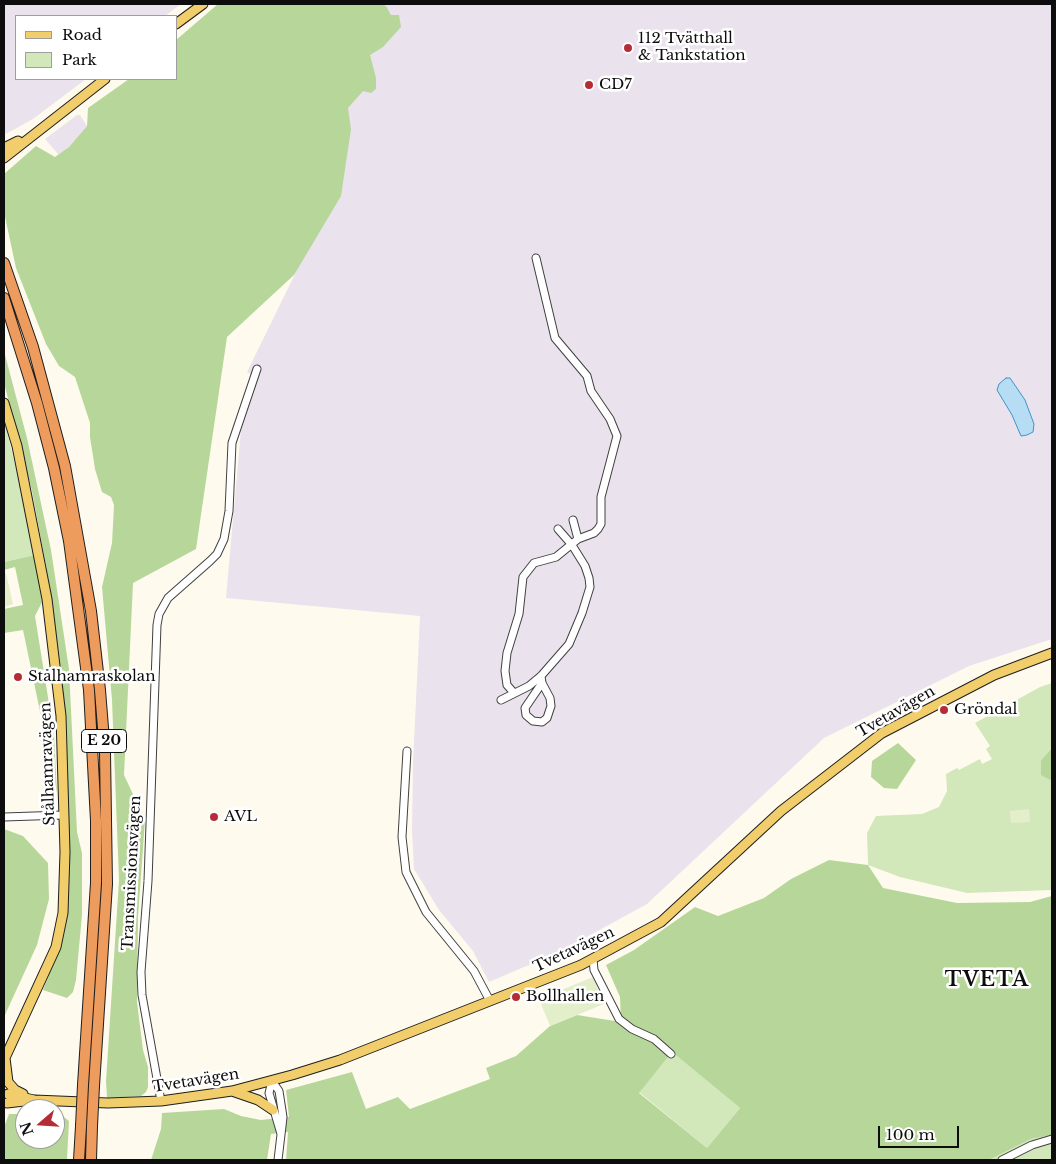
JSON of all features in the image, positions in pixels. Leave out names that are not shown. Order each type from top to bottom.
[{"type":"highway","name":"E 20","points":[[4,263],[33,347],[65,466],[88,593],[100,690],[105,753],[107,884],[91,1160]]},
{"type":"highway","name":"E 20","points":[[4,298],[35,394],[54,468],[69,541],[89,690],[96,821],[96,883],[79,1160]]},
{"type":"main road","points":[[178,23],[203,4]]},
{"type":"main road","points":[[4,158],[34,132],[104,80]]},
{"type":"main road","points":[[4,148],[34,132]]},
{"type":"main road","name":"Stålhamravägen","points":[[4,403],[18,455],[47,599],[61,716],[64,815],[63,913],[56,947],[4,1059],[6,1077],[10,1086],[34,1099]]},
{"type":"main road","name":"Tvetavägen","points":[[65,1101],[108,1103],[161,1101],[232,1091],[272,1081],[340,1060],[592,959],[661,922],[781,811],[882,733],[994,674],[1052,653]]},
{"type":"main road","points":[[5,1105],[6,1091]]},
{"type":"main road","name":"Tvetavägen","points":[[6,1091],[33,1099]]},
{"type":"main road","points":[[232,1091],[258,1100],[273,1110]]},
{"type":"street","points":[[514,693],[507,685],[505,672],[507,653],[520,614],[523,577],[527,568],[534,563],[556,557],[578,539],[594,533],[601,524],[601,497],[617,436],[610,419],[598,405],[591,391],[587,376],[555,338],[536,258]]},
{"type":"street","name":"Transmissionsvägen","points":[[161,1101],[143,1004],[141,972],[148,881],[157,625],[163,605],[217,554],[224,540],[228,520],[232,443],[257,369]]},
{"type":"street","points":[[573,520],[578,539]]},
{"type":"street","points":[[541,679],[550,698],[551,706],[547,718],[542,722],[533,721],[526,715],[525,708],[541,679],[569,644],[590,587],[585,566],[572,545],[558,529]]},
{"type":"street","points":[[501,700],[541,679]]},
{"type":"street","points":[[407,751],[402,837],[406,872],[420,903],[474,971],[490,1001]]},
{"type":"street","points":[[4,818],[64,815]]},
{"type":"street","points":[[592,959],[594,970],[618,1019],[632,1029],[654,1039],[671,1054]]},
{"type":"street","points":[[272,1081],[270,1093],[273,1110],[281,1134]]},
{"type":"street","points":[[272,1081],[279,1091],[283,1118],[278,1160]]},
{"type":"street","points":[[1002,1160],[1032,1145],[1052,1139]]},
{"type":"shaded area","points":[[4,4],[181,4],[166,15],[15,15],[15,80],[85,80],[33,119],[4,135]]},
{"type":"shaded area","points":[[347,4],[1052,4],[1052,639],[969,666],[824,738],[647,904],[559,952],[489,982],[473,951],[439,910],[414,869],[412,831],[413,763],[420,616],[226,598],[241,429],[258,378],[247,372],[295,274],[318,133],[355,100],[359,85]]},
{"type":"shaded area","points":[[77,115],[80,115],[87,126],[69,147],[59,155],[45,139]]},
{"type":"green space","points":[[218,4],[381,4],[386,6],[391,15],[399,15],[401,27],[383,47],[370,55],[376,78],[376,89],[371,93],[363,91],[348,108],[351,129],[341,196],[294,275],[227,337],[196,549],[133,583],[124,775],[145,820],[138,917],[137,1002],[143,1050],[148,1067],[148,1087],[141,1096],[107,1098],[106,1081],[119,880],[112,700],[102,587],[112,543],[114,505],[111,497],[102,492],[95,469],[90,437],[90,423],[75,377],[59,366],[46,344],[16,268],[4,212],[4,174],[36,146],[55,157],[69,147],[87,126],[88,108],[128,80],[178,80],[178,38]]},
{"type":"green space","points":[[4,351],[27,438],[51,550],[69,669],[77,832],[82,853],[82,915],[76,980],[73,992],[67,998],[43,990],[60,947],[68,852],[61,672],[52,599],[32,491],[4,383]]},
{"type":"green space","points":[[4,420],[35,555],[4,562]]},
{"type":"green space","points":[[35,555],[42,602],[35,616],[54,735],[57,793],[23,630],[4,633],[4,609],[23,605],[15,567],[4,570],[4,562]]},
{"type":"green space","points":[[6,573],[13,604],[4,607],[4,574]]},
{"type":"green space","points":[[1052,683],[1052,748],[1041,760],[1041,774],[1052,781],[1052,890],[967,893],[900,877],[868,865],[867,833],[876,816],[922,814],[939,807],[947,791],[946,774],[957,768],[959,770],[980,759],[982,764],[992,759],[986,749],[990,746],[975,723],[1040,687]]},
{"type":"green space","points":[[898,743],[916,760],[897,789],[884,788],[871,777],[872,761]]},
{"type":"green space","points":[[1052,748],[1052,781],[1041,775],[1041,760]]},
{"type":"green space","points":[[1029,809],[1030,822],[1011,823],[1010,811]]},
{"type":"green space","points":[[4,829],[23,836],[48,863],[49,899],[37,945],[4,1017]]},
{"type":"green space","points":[[829,860],[868,865],[883,888],[957,903],[1030,902],[1052,896],[1052,1135],[1031,1139],[989,1160],[286,1160],[288,1132],[271,1134],[267,1160],[151,1160],[161,1129],[162,1113],[224,1109],[241,1116],[261,1120],[289,1117],[286,1090],[352,1072],[366,1109],[398,1097],[410,1109],[490,1079],[486,1068],[516,1056],[550,1026],[577,1015],[621,1022],[620,997],[606,965],[634,950],[695,907],[718,916],[764,898],[791,879]],"holes":[[[672,1052],[740,1108],[707,1148],[639,1093]]]},
{"type":"green space","points":[[593,977],[604,1004],[550,1026],[539,999]]},
{"type":"green space","points":[[672,1052],[740,1108],[707,1148],[639,1092]]},
{"type":"green space","points":[[9,1114],[15,1114],[15,1149],[65,1149],[65,1118],[69,1121],[67,1160],[4,1160],[4,1127]]},
{"type":"green space","points":[[1052,1135],[1052,1160],[989,1160],[1031,1139]]},
{"type":"water","points":[[1006,378],[1010,378],[1025,400],[1034,424],[1033,432],[1027,435],[1021,436],[1012,415],[997,390],[999,384]]},
{"type":"place","name":"112 Tvätthall & Tankstation","points":[[628,48]]},
{"type":"place","name":"CD7","points":[[589,85]]},
{"type":"place","name":"Stålhamraskolan","points":[[18,677]]},
{"type":"place","name":"Gröndal","points":[[944,710]]},
{"type":"place","name":"AVL","points":[[214,817]]},
{"type":"place","name":"Bollhallen","points":[[516,997]]},
{"type":"district","name":"TVETA","points":[[987,980]]}]
